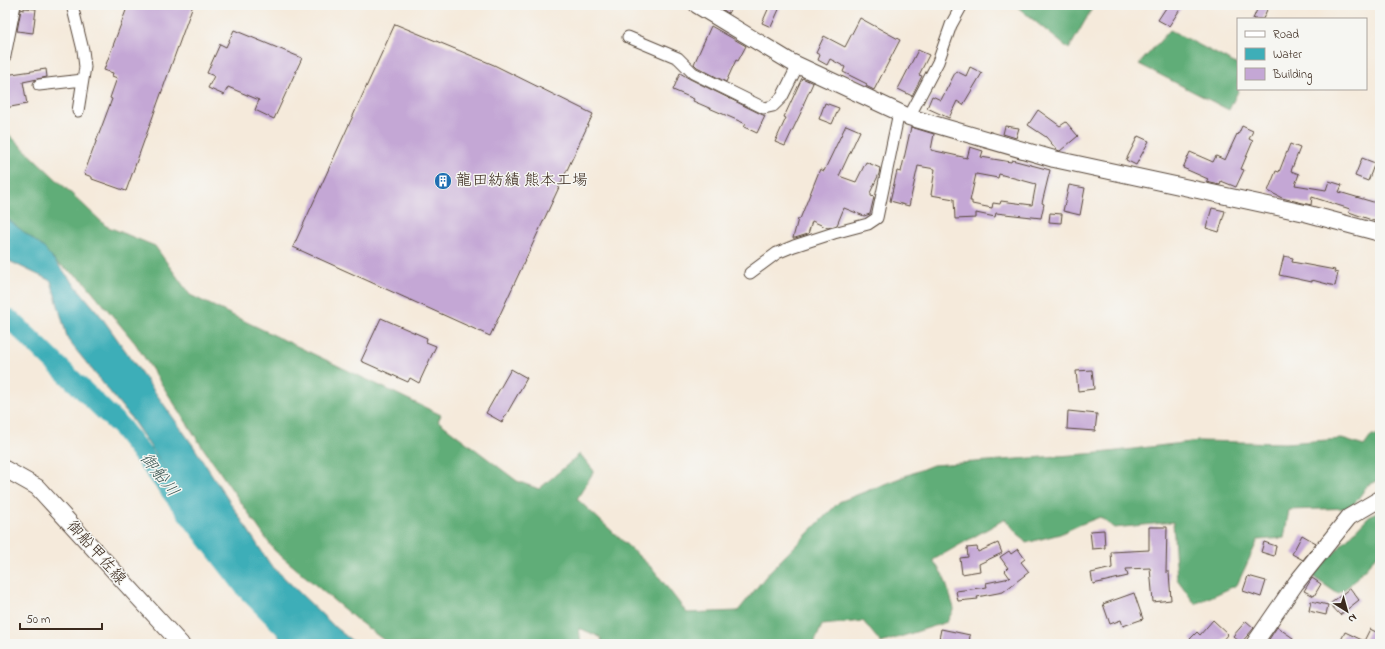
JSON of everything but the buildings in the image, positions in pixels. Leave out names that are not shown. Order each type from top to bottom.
[{"type":"street","points":[[5,56],[15,5]]},
{"type":"street","points":[[72,5],[83,50],[85,67],[78,111]]},
{"type":"street","points":[[697,5],[798,65],[904,114],[1054,159],[1305,213],[1380,233]]},
{"type":"street","points":[[750,273],[777,253],[834,233],[868,224],[877,218],[904,114],[938,62],[951,25],[962,5]]},
{"type":"street","points":[[628,37],[678,58],[693,73],[764,108],[774,106],[782,97],[798,65]]},
{"type":"street","points":[[39,85],[83,80]]},
{"type":"street","name":"御船甲佐線","points":[[5,469],[37,487],[181,644]]},
{"type":"street","points":[[1254,644],[1296,583],[1349,517],[1380,499]]},
{"type":"green space","points":[[1015,5],[1094,5],[1069,49]]},
{"type":"green space","points":[[1170,30],[1237,64],[1237,90],[1239,90],[1229,110],[1139,64]]},
{"type":"green space","points":[[5,131],[106,226],[155,246],[190,295],[441,415],[438,421],[517,481],[539,489],[580,454],[594,471],[577,499],[653,569],[687,613],[738,611],[770,571],[839,502],[933,465],[1100,453],[1199,441],[1285,443],[1342,439],[1364,446],[1372,435],[1380,436],[1380,479],[1368,485],[1351,508],[1289,510],[1284,538],[1258,540],[1237,585],[1195,604],[1177,579],[1173,522],[1114,528],[1100,517],[1060,534],[1026,543],[1005,519],[933,560],[944,577],[954,608],[947,622],[881,643],[863,621],[822,625],[814,644],[603,644],[600,637],[579,628],[581,644],[389,644],[357,620],[274,550],[201,445],[135,343],[83,280],[5,229],[5,165],[9,164],[5,160]]},
{"type":"green space","points":[[1380,511],[1380,552],[1349,586],[1338,594],[1312,576],[1369,516]]},
{"type":"water","points":[[5,217],[44,248],[100,315],[192,444],[270,564],[337,629],[356,644],[284,644],[131,418],[68,340],[51,281],[5,259]]},
{"type":"waterway","name":"御船川","points":[[5,317],[12,321],[122,428],[246,589],[301,644]]},
{"type":"place","name":"龍田紡績 熊本工場","points":[[443,181]]}]
